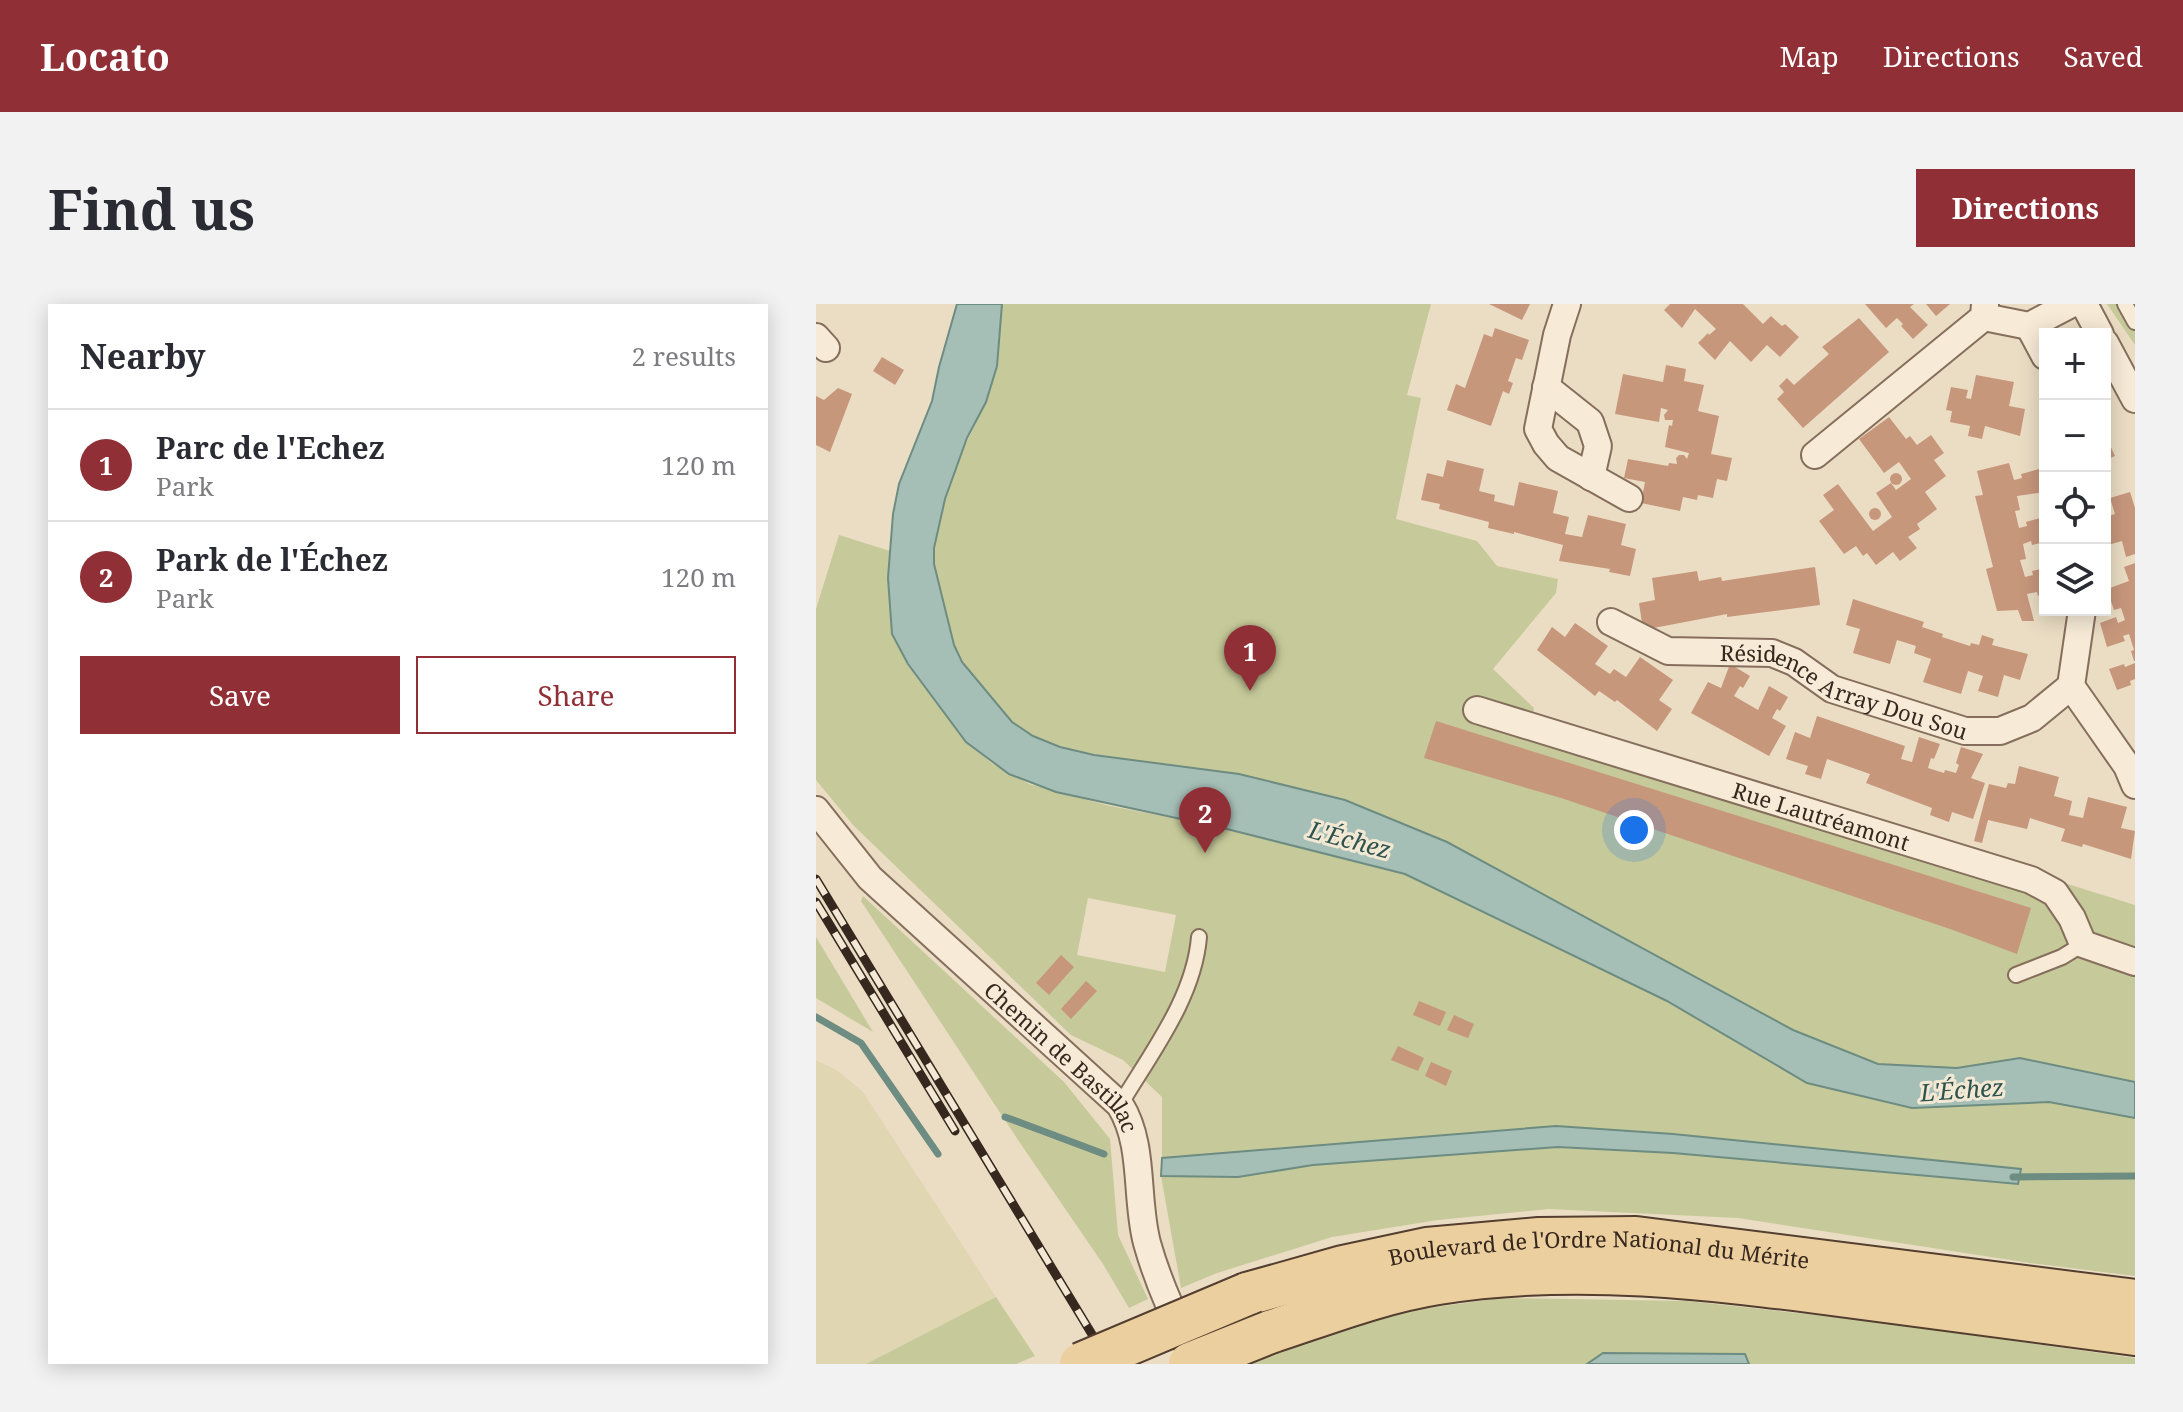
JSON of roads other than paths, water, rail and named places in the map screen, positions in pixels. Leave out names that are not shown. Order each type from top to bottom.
[{"type":"main road","name":"Boulevard de l'Ordre National du Mérite","points":[[1081,1364],[1247,1294],[1343,1267],[1427,1249],[1539,1239],[1636,1238],[2135,1301]]},
{"type":"main road","name":"Boulevard de l'Ordre National du Mérite","points":[[1190,1364],[1270,1332],[1354,1304],[1437,1283],[1533,1273],[1631,1272],[1726,1280],[2135,1334]]},
{"type":"street","points":[[1567,304],[1557,335],[1538,429],[1558,458],[1629,498]]},
{"type":"street","points":[[2029,326],[2071,304]]},
{"type":"street","points":[[2084,304],[2097,328]]},
{"type":"street","points":[[1815,455],[1984,310],[2029,326],[2039,345]]},
{"type":"street","points":[[2111,354],[2135,399]]},
{"type":"street","points":[[1546,387],[1590,422],[1598,446],[1591,477]]},
{"type":"street","points":[[2081,616],[2071,686],[2127,766],[2135,785]]},
{"type":"street","name":"Résidence Array Dou Sou","points":[[1611,622],[1668,651],[1772,653],[1794,662],[1832,689],[1965,731],[2000,731],[2032,718],[2071,686]]},
{"type":"street","name":"Rue Lautréamont","points":[[1477,710],[2031,880],[2055,893],[2072,918],[2083,944]]},
{"type":"street","name":"Chemin de Bastillac","points":[[816,810],[870,878],[1120,1105],[1135,1139],[1146,1242],[1166,1299],[1197,1364]]},
{"type":"street","points":[[2083,944],[2135,962]]},
{"type":"lane","points":[[2125,304],[2135,322]]},
{"type":"lane","points":[[1120,1105],[1188,988],[1197,963],[1199,937]]},
{"type":"lane","points":[[2016,975],[2062,957],[2083,944]]},
{"type":"water","name":"L'Échez","points":[[957,304],[1002,304],[997,366],[986,402],[967,438],[945,499],[934,548],[934,564],[954,645],[962,662],[1012,722],[1033,736],[1060,747],[1094,755],[1239,774],[1345,800],[1447,842],[1793,1030],[1878,1064],[1957,1068],[2020,1058],[2135,1082],[2135,1118],[2049,1102],[1912,1108],[1807,1083],[1667,1001],[1405,874],[1227,829],[1056,792],[1009,774],[966,742],[908,664],[892,634],[888,578],[893,514],[899,484],[932,401]]},
{"type":"water","points":[[1556,1126],[1673,1134],[2021,1169],[2018,1184],[1673,1153],[1558,1147],[1313,1165],[1238,1177],[1161,1176],[1162,1158]]},
{"type":"water","points":[[1603,1353],[1745,1354],[1749,1364],[1587,1364]]},
{"type":"waterway","points":[[816,1017],[861,1043],[938,1154]]},
{"type":"waterway","points":[[1005,1117],[1104,1154]]},
{"type":"waterway","points":[[2013,1177],[2135,1176]]},
{"type":"railway","points":[[816,879],[1110,1364]]},
{"type":"railway","points":[[816,902],[955,1131]]},
{"type":"place","name":"Parc de l'Echez","points":[[1250,691]]},
{"type":"place","name":"Park de l'Échez","points":[[1205,853]]}]
